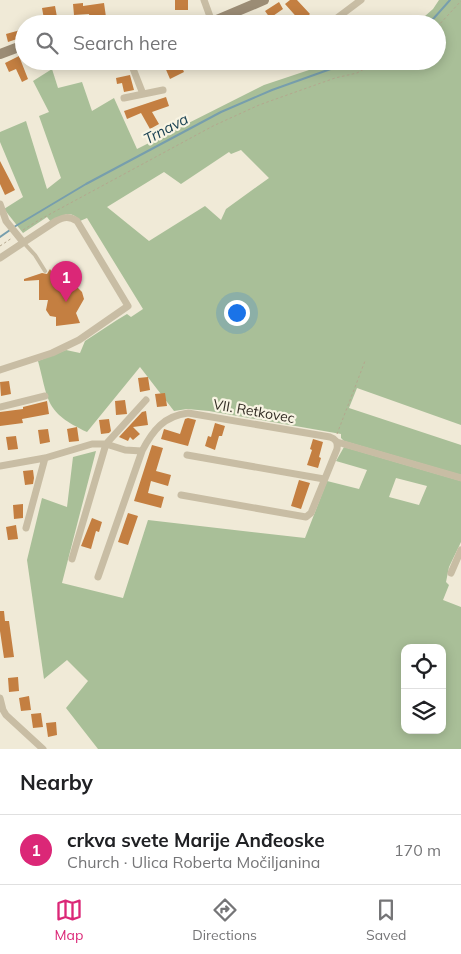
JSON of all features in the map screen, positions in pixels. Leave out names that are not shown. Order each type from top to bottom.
[{"type":"street","points":[[204,0],[212,15]]},
{"type":"street","points":[[231,15],[264,0]]},
{"type":"street","points":[[341,15],[361,0]]},
{"type":"street","points":[[0,54],[15,48]]},
{"type":"street","points":[[134,70],[143,94]]},
{"type":"street","points":[[124,98],[163,90]]},
{"type":"street","points":[[0,204],[10,225],[23,242]]},
{"type":"street","points":[[0,258],[64,217],[70,217],[77,221],[128,306],[80,340],[0,370]]},
{"type":"street","points":[[0,407],[45,396]]},
{"type":"street","points":[[72,559],[106,444],[146,400]]},
{"type":"street","name":"VII. Retkovec","points":[[98,576],[142,451],[152,434],[169,418],[188,413],[330,437],[461,478]]},
{"type":"street","points":[[181,495],[306,517],[311,513],[337,449],[336,440]]},
{"type":"street","points":[[0,466],[45,458],[92,444],[106,444],[125,450],[142,451]]},
{"type":"street","points":[[186,455],[324,479]]},
{"type":"street","points":[[26,528],[45,458]]},
{"type":"street","points":[[451,573],[461,550]]},
{"type":"street","points":[[0,698],[1,711],[43,749]]},
{"type":"lane","points":[[23,242],[35,255],[45,271]]},
{"type":"path","points":[[446,17],[461,2]]},
{"type":"path","points":[[0,246],[39,220],[213,126],[259,105],[362,70]]},
{"type":"path","points":[[336,440],[366,361]]},
{"type":"green space","points":[[439,0],[461,0],[461,425],[357,388],[349,408],[461,445],[461,475],[344,441],[341,438],[341,434],[209,411],[187,409],[174,411],[140,367],[87,432],[73,425],[56,412],[47,396],[38,361],[66,350],[80,353],[85,341],[127,314],[131,317],[143,309],[87,218],[80,221],[73,215],[66,214],[51,222],[47,217],[23,233],[4,209],[23,197],[0,142],[0,132],[26,121],[47,189],[61,178],[39,116],[49,112],[33,81],[52,70],[58,88],[82,82],[92,111],[114,98],[137,149],[264,85],[309,70],[446,70],[446,15],[426,15]],"holes":[[[241,150],[269,178],[226,209],[221,220],[205,206],[149,241],[107,207],[164,172],[181,184],[229,152],[231,154]]]},
{"type":"green space","points":[[344,447],[461,481],[461,542],[449,567],[446,582],[449,585],[443,600],[461,607],[461,749],[98,749],[66,708],[88,681],[67,660],[44,679],[27,560],[42,498],[67,507],[73,457],[96,451],[62,583],[123,598],[148,520],[305,538],[327,481],[359,489],[367,470],[336,461]],"holes":[[[396,478],[427,486],[419,505],[389,497]]]},
{"type":"building","points":[[175,0],[188,0],[188,10],[175,10]]},
{"type":"building","points":[[290,0],[297,0],[310,14],[295,15],[285,4]]},
{"type":"building","points":[[279,2],[283,9],[274,15],[268,15],[265,11]]},
{"type":"building","points":[[83,3],[83,6],[104,3],[106,15],[74,15],[73,4]]},
{"type":"building","points":[[55,6],[57,15],[43,15],[42,8]]},
{"type":"building","points":[[15,32],[15,40],[8,42],[6,34]]},
{"type":"building","points":[[15,58],[15,69],[9,72],[5,63]]},
{"type":"building","points":[[16,70],[24,70],[28,79],[22,82]]},
{"type":"building","points":[[166,70],[183,70],[184,72],[170,79]]},
{"type":"building","points":[[130,75],[134,90],[124,92],[122,83],[117,84],[116,78]]},
{"type":"building","points":[[166,97],[169,106],[152,112],[159,124],[150,129],[141,113],[127,119],[124,111]]},
{"type":"building","points":[[0,161],[15,190],[5,195],[0,184]]},
{"type":"building","points":[[50,269],[61,286],[74,284],[82,292],[84,299],[76,313],[80,323],[56,326],[56,317],[50,316],[46,310],[48,300],[39,300],[39,280],[24,281],[24,279],[42,273],[47,274]]},
{"type":"building","points":[[148,377],[150,390],[140,392],[138,378]]},
{"type":"building","points":[[9,381],[11,394],[1,396],[0,382]]},
{"type":"building","points":[[165,393],[167,406],[157,407],[155,394]]},
{"type":"building","points":[[125,400],[127,414],[116,415],[115,401]]},
{"type":"building","points":[[47,401],[49,414],[22,419],[23,423],[0,426],[0,412],[23,409],[23,407]]},
{"type":"building","points":[[146,411],[148,425],[133,427],[140,434],[133,440],[130,437],[128,441],[119,437],[142,412]]},
{"type":"building","points":[[109,419],[111,431],[101,434],[99,420]]},
{"type":"building","points":[[185,419],[196,420],[188,446],[161,439],[164,429],[180,434]]},
{"type":"building","points":[[215,423],[225,426],[222,436],[219,436],[215,450],[205,446],[208,436],[211,437]]},
{"type":"building","points":[[77,427],[79,441],[69,442],[67,429]]},
{"type":"building","points":[[48,429],[50,442],[40,444],[38,430]]},
{"type":"building","points":[[16,436],[18,449],[8,450],[6,437]]},
{"type":"building","points":[[313,439],[323,442],[318,468],[307,465]]},
{"type":"building","points":[[152,445],[163,448],[156,471],[171,475],[168,486],[151,481],[148,493],[164,497],[161,508],[134,501]]},
{"type":"building","points":[[33,470],[33,484],[25,485],[23,471]]},
{"type":"building","points":[[299,480],[310,483],[301,509],[291,506]]},
{"type":"building","points":[[23,504],[23,518],[14,519],[13,505]]},
{"type":"building","points":[[128,513],[138,516],[128,545],[118,542]]},
{"type":"building","points":[[92,518],[102,522],[99,532],[96,531],[91,549],[81,546]]},
{"type":"building","points":[[16,525],[18,539],[8,540],[6,527]]},
{"type":"building","points":[[0,611],[4,611],[5,621],[9,621],[14,657],[4,658],[0,631]]},
{"type":"building","points":[[18,677],[19,691],[9,692],[8,678]]},
{"type":"building","points":[[29,696],[31,710],[21,711],[19,698]]},
{"type":"building","points":[[41,713],[43,727],[33,728],[31,714]]},
{"type":"building","points":[[56,722],[57,735],[48,737],[46,723]]},
{"type":"waterway","name":"Trnava","points":[[437,15],[450,0]]},
{"type":"waterway","name":"Trnava","points":[[14,227],[86,184],[221,112],[272,90],[328,70]]},
{"type":"waterway","name":"Trnava","points":[[0,237],[10,230]]},
{"type":"place","name":"crkva svete Marije Anđeoske","points":[[66,302]]}]
